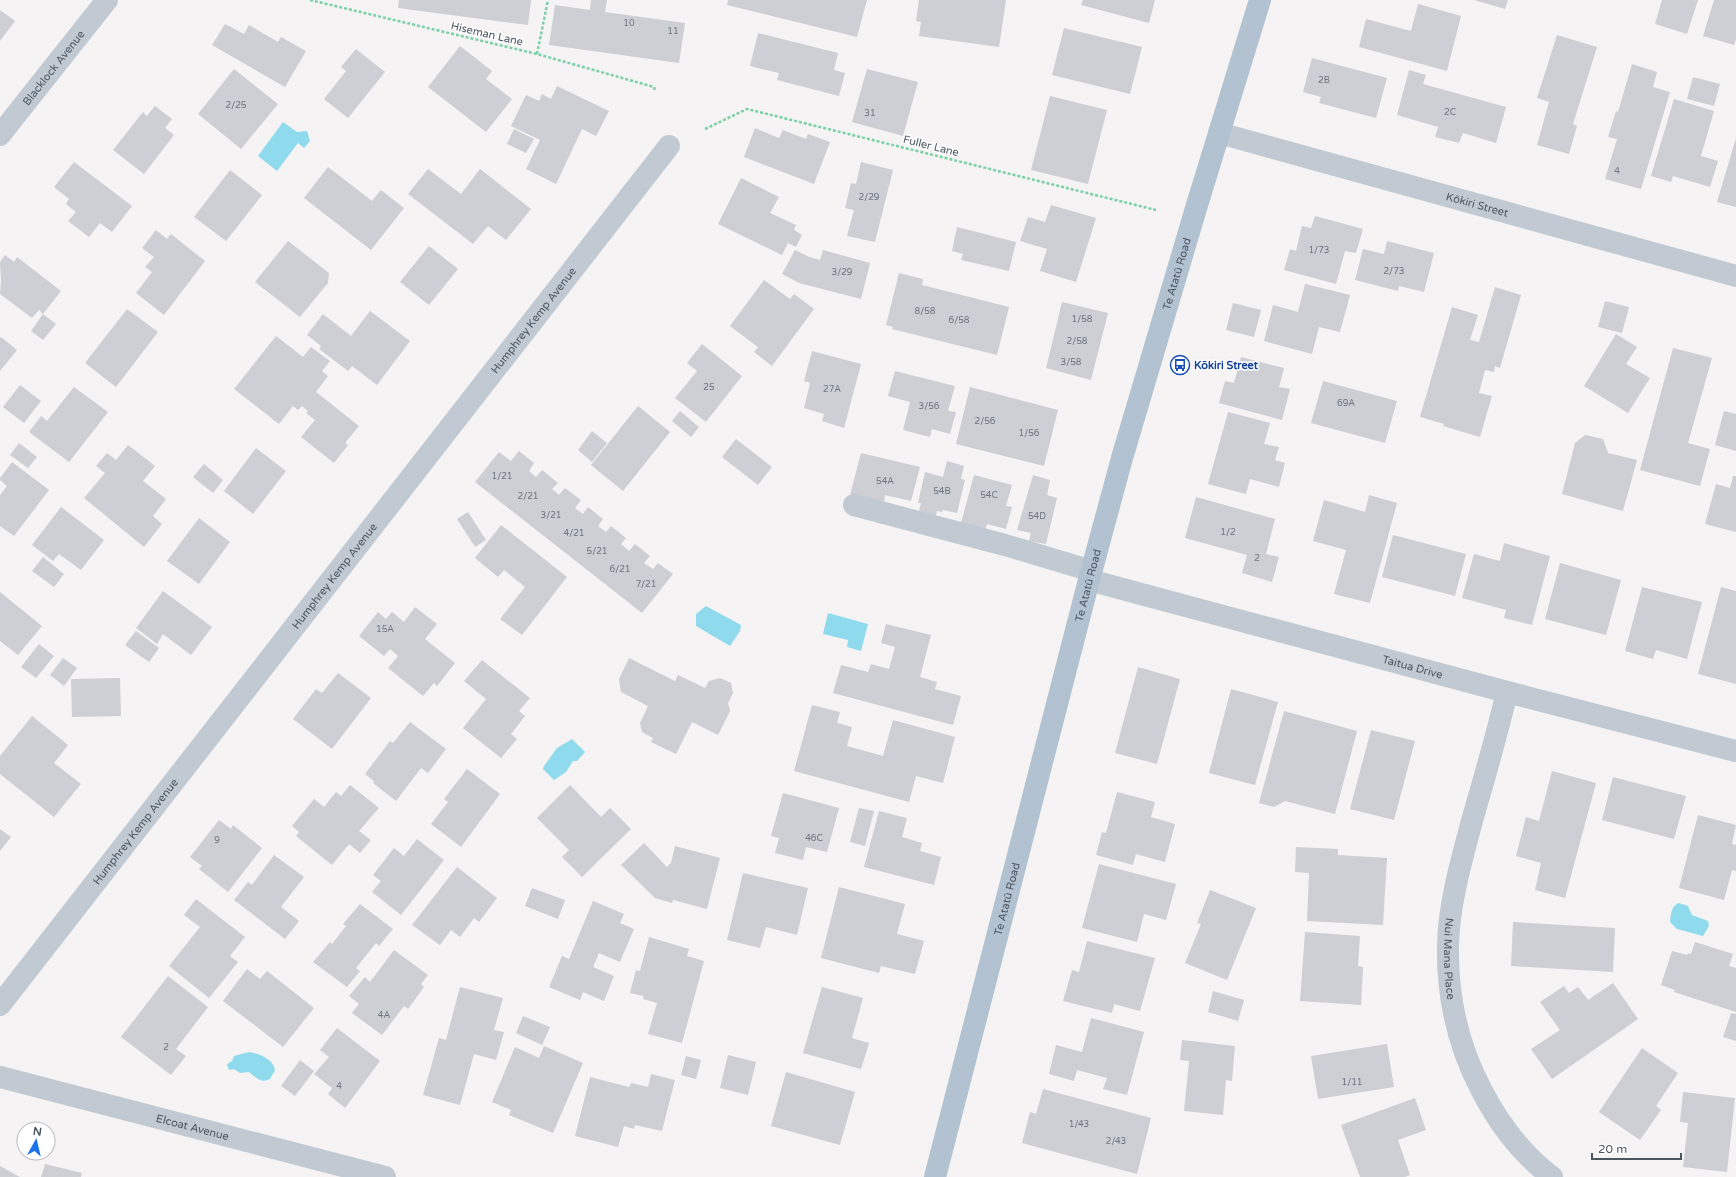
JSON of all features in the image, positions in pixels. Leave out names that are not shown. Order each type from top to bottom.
[{"type":"main road","name":"Te Atatū Road","points":[[935,1177],[1090,575],[1122,458],[1260,0]]},
{"type":"street","name":"Blacklock Avenue","points":[[0,135],[107,0]]},
{"type":"street","name":"Kōkiri Street","points":[[1219,133],[1736,276]]},
{"type":"street","name":"Humphrey Kemp Avenue","points":[[0,1005],[669,146]]},
{"type":"street","name":"Taitua Drive","points":[[854,505],[1005,545],[1090,575],[1507,692],[1736,751]]},
{"type":"street","name":"Nui Mana Place","points":[[1507,692],[1463,853],[1453,903],[1448,945],[1451,990],[1457,1028],[1470,1069],[1487,1101],[1509,1135],[1534,1164],[1552,1177]]},
{"type":"street","name":"Elcoat Avenue","points":[[0,1077],[385,1177]]},
{"type":"path","name":"Hiseman Lane","points":[[310,0],[537,54],[654,87],[655,91]]},
{"type":"path","points":[[537,54],[548,0]]},
{"type":"path","name":"Fuller Lane","points":[[705,129],[748,109],[1156,210]]},
{"type":"water","points":[[283,122],[297,132],[307,131],[310,141],[304,148],[298,143],[277,171],[258,156]]},
{"type":"water","points":[[706,606],[741,625],[740,631],[730,646],[696,626],[696,614]]},
{"type":"water","points":[[828,613],[868,624],[861,651],[847,647],[848,640],[823,634]]},
{"type":"water","points":[[572,739],[585,752],[577,761],[573,761],[566,772],[554,780],[543,769],[544,766],[557,748]]},
{"type":"water","points":[[1679,903],[1688,906],[1692,915],[1708,921],[1709,926],[1703,936],[1677,929],[1670,922],[1673,908]]},
{"type":"water","points":[[249,1052],[262,1056],[272,1063],[275,1070],[270,1079],[263,1081],[256,1078],[249,1072],[240,1073],[234,1069],[229,1070],[227,1064],[232,1061],[234,1056]]},
{"type":"building","points":[[399,0],[531,0],[528,25],[398,8]]},
{"type":"building","points":[[591,0],[607,0],[605,12],[685,23],[679,63],[549,45],[555,5],[590,10]]},
{"type":"building","points":[[728,0],[867,0],[857,37],[727,5]]},
{"type":"building","points":[[919,0],[1006,0],[999,47],[919,36],[921,22],[916,21]]},
{"type":"building","points":[[1083,0],[1155,0],[1149,23],[1081,5]]},
{"type":"building","points":[[1474,0],[1508,0],[1505,9]]},
{"type":"building","points":[[1662,0],[1698,0],[1687,34],[1655,24]]},
{"type":"building","points":[[1714,0],[1736,0],[1736,39],[1734,45],[1703,36]]},
{"type":"building","points":[[1418,4],[1461,16],[1447,71],[1359,47],[1366,19],[1411,31]]},
{"type":"building","points":[[0,10],[15,21],[0,41]]},
{"type":"building","points":[[225,24],[244,34],[249,25],[278,42],[281,37],[306,51],[285,87],[212,45]]},
{"type":"building","points":[[1064,28],[1142,47],[1130,94],[1052,75]]},
{"type":"building","points":[[758,33],[838,53],[834,70],[845,73],[839,96],[777,80],[779,73],[750,66]]},
{"type":"building","points":[[1557,35],[1597,47],[1573,124],[1577,126],[1569,154],[1537,145],[1549,102],[1537,98]]},
{"type":"building","points":[[460,46],[492,71],[486,79],[512,99],[486,132],[428,87]]},
{"type":"building","points":[[356,49],[385,72],[348,118],[324,99],[346,71],[341,67]]},
{"type":"building","points":[[1312,58],[1387,78],[1376,118],[1319,103],[1321,97],[1303,92]]},
{"type":"building","points":[[1632,64],[1657,72],[1653,87],[1670,92],[1641,189],[1605,179],[1617,139],[1608,137],[1616,111],[1618,112]]},
{"type":"building","points":[[234,69],[278,104],[241,149],[198,114]]},
{"type":"building","points":[[867,69],[918,82],[903,136],[852,122]]},
{"type":"building","points":[[1409,70],[1426,75],[1423,84],[1506,107],[1496,143],[1463,133],[1459,143],[1435,137],[1438,127],[1397,115]]},
{"type":"building","points":[[1693,77],[1720,84],[1714,106],[1687,99]]},
{"type":"building","points":[[557,86],[609,111],[596,136],[582,129],[556,184],[526,169],[540,140],[511,126],[526,95],[539,101],[542,94],[551,99]]},
{"type":"building","points":[[1050,96],[1107,110],[1088,184],[1031,170]]},
{"type":"building","points":[[1674,99],[1714,111],[1701,156],[1718,161],[1710,187],[1673,176],[1671,182],[1651,176]]},
{"type":"building","points":[[155,106],[172,119],[165,128],[174,135],[144,174],[113,150],[143,112],[147,116]]},
{"type":"building","points":[[755,128],[779,138],[783,130],[806,139],[808,134],[830,142],[814,184],[744,157]]},
{"type":"building","points":[[514,129],[534,139],[526,153],[507,144]]},
{"type":"building","points":[[1736,138],[1736,207],[1717,202]]},
{"type":"building","points":[[74,162],[132,206],[112,232],[100,223],[89,237],[68,221],[76,212],[66,204],[69,199],[54,187]]},
{"type":"building","points":[[861,162],[893,170],[875,242],[847,236],[854,210],[845,208],[851,183],[856,184]]},
{"type":"building","points":[[328,167],[372,201],[381,190],[404,208],[371,250],[304,198]]},
{"type":"building","points":[[428,169],[461,194],[480,169],[531,209],[506,240],[488,226],[473,244],[408,194]]},
{"type":"building","points":[[230,170],[262,195],[226,241],[194,217]]},
{"type":"building","points":[[741,178],[779,197],[770,213],[796,225],[794,230],[802,235],[796,247],[788,243],[782,255],[718,224]]},
{"type":"building","points":[[1051,205],[1096,218],[1076,282],[1040,271],[1047,249],[1020,241],[1028,217],[1045,222]]},
{"type":"building","points":[[1315,216],[1363,229],[1356,253],[1345,251],[1336,284],[1284,270],[1290,249],[1296,251],[1302,226],[1311,228]]},
{"type":"building","points":[[957,227],[1016,242],[1009,271],[961,260],[963,254],[952,251]]},
{"type":"building","points":[[156,230],[167,239],[171,234],[205,261],[164,315],[136,293],[152,272],[145,267],[154,257],[142,248]]},
{"type":"building","points":[[288,241],[329,273],[328,283],[300,317],[255,282]]},
{"type":"building","points":[[1387,241],[1434,253],[1424,292],[1399,286],[1398,291],[1355,280],[1363,249],[1384,254]]},
{"type":"building","points":[[429,246],[458,269],[429,305],[400,282]]},
{"type":"building","points":[[795,250],[809,257],[820,260],[823,250],[870,263],[861,299],[799,283],[782,274]]},
{"type":"building","points":[[5,255],[14,262],[17,257],[61,291],[43,314],[39,310],[32,318],[0,294],[0,262]]},
{"type":"building","points":[[899,273],[923,279],[922,285],[1009,307],[997,355],[892,329],[893,327],[886,325]]},
{"type":"building","points":[[764,280],[790,299],[794,294],[814,309],[772,366],[754,352],[758,347],[730,326]]},
{"type":"building","points":[[1305,284],[1350,295],[1340,332],[1319,327],[1312,354],[1264,341],[1273,305],[1298,312]]},
{"type":"building","points":[[1495,287],[1521,295],[1500,368],[1495,366],[1494,372],[1485,370],[1479,393],[1492,396],[1480,437],[1443,426],[1444,424],[1420,417],[1452,307],[1478,315],[1470,340],[1479,342]]},
{"type":"building","points":[[1605,301],[1629,307],[1622,333],[1598,327]]},
{"type":"building","points":[[1062,302],[1108,313],[1091,380],[1046,368]]},
{"type":"building","points":[[1233,303],[1261,310],[1254,337],[1226,330]]},
{"type":"building","points":[[127,309],[158,332],[116,387],[85,363]]},
{"type":"building","points":[[370,311],[410,341],[377,385],[352,366],[348,371],[319,349],[321,346],[307,335],[323,314],[351,336]]},
{"type":"building","points":[[43,314],[56,324],[43,340],[31,331]]},
{"type":"building","points":[[1616,334],[1637,347],[1626,364],[1650,378],[1628,413],[1584,386]]},
{"type":"building","points":[[276,336],[303,357],[311,347],[330,361],[322,371],[328,376],[316,392],[359,426],[345,443],[348,445],[334,463],[301,437],[315,420],[306,413],[308,411],[302,406],[298,410],[293,406],[279,424],[234,389]]},
{"type":"building","points":[[1,337],[17,350],[0,371],[0,338]]},
{"type":"building","points":[[702,344],[742,376],[706,422],[675,398],[697,371],[687,363]]},
{"type":"building","points":[[1673,348],[1712,358],[1688,443],[1710,449],[1700,486],[1640,470]]},
{"type":"building","points":[[812,351],[861,364],[844,428],[822,421],[824,414],[804,408],[810,383],[804,381]]},
{"type":"building","points":[[1241,357],[1284,368],[1279,387],[1290,389],[1282,420],[1219,403],[1225,381],[1234,383]]},
{"type":"building","points":[[895,371],[955,386],[948,411],[956,412],[950,434],[932,429],[930,437],[903,430],[910,402],[888,396]]},
{"type":"building","points":[[1323,381],[1397,401],[1385,443],[1311,423]]},
{"type":"building","points":[[20,385],[41,401],[24,423],[3,407]]},
{"type":"building","points":[[74,387],[108,412],[69,462],[29,432],[41,416],[47,421]]},
{"type":"building","points":[[970,387],[1058,410],[1044,466],[956,444]]},
{"type":"building","points":[[638,406],[670,432],[623,491],[591,465]]},
{"type":"building","points":[[680,411],[699,427],[691,437],[672,421]]},
{"type":"building","points":[[1724,411],[1736,414],[1736,451],[1715,445]]},
{"type":"building","points":[[1228,412],[1270,423],[1264,444],[1279,447],[1275,460],[1285,463],[1279,487],[1250,479],[1246,494],[1208,484]]},
{"type":"building","points":[[592,431],[607,443],[592,462],[578,450]]},
{"type":"building","points":[[1585,435],[1603,439],[1608,453],[1637,460],[1623,511],[1562,494],[1575,443]]},
{"type":"building","points":[[736,439],[772,467],[758,485],[722,457]]},
{"type":"building","points":[[19,443],[37,457],[28,468],[10,455]]},
{"type":"building","points":[[128,445],[155,466],[143,481],[166,499],[153,516],[162,524],[144,547],[84,498],[105,473],[96,466],[107,453],[116,460]]},
{"type":"building","points":[[256,448],[286,471],[253,514],[224,491]]},
{"type":"building","points":[[519,451],[534,463],[529,471],[536,477],[542,470],[558,483],[552,489],[559,495],[565,488],[581,500],[575,508],[583,514],[588,507],[603,519],[598,526],[606,532],[611,526],[626,538],[621,544],[629,551],[635,544],[650,556],[644,563],[653,569],[658,563],[673,574],[642,613],[475,482],[499,452],[511,461]]},
{"type":"building","points":[[861,453],[920,467],[911,501],[885,495],[884,503],[850,495]]},
{"type":"building","points":[[947,461],[964,466],[961,479],[965,480],[957,513],[943,510],[942,512],[937,511],[935,519],[918,515],[921,503],[918,503],[925,472],[943,477]]},
{"type":"building","points":[[12,462],[49,490],[14,536],[0,526],[0,495],[7,486],[0,480],[0,478]]},
{"type":"building","points":[[204,464],[223,480],[213,493],[193,477]]},
{"type":"building","points":[[974,475],[1012,485],[1006,506],[1012,507],[1006,529],[987,524],[985,530],[961,523]]},
{"type":"building","points":[[1033,475],[1050,480],[1047,495],[1057,498],[1046,544],[1029,541],[1031,533],[1017,530]]},
{"type":"building","points":[[1733,476],[1736,476],[1736,532],[1705,524],[1716,484],[1730,488]]},
{"type":"building","points":[[1369,495],[1397,503],[1370,603],[1334,594],[1346,550],[1313,541],[1324,500],[1365,512]]},
{"type":"building","points":[[1196,497],[1275,519],[1266,554],[1279,557],[1272,582],[1242,573],[1247,555],[1185,538]]},
{"type":"building","points":[[61,507],[104,540],[81,570],[59,554],[53,561],[32,545]]},
{"type":"building","points":[[468,512],[486,540],[475,547],[457,519]]},
{"type":"building","points":[[199,518],[230,542],[199,584],[167,561]]},
{"type":"building","points":[[501,525],[567,577],[522,635],[500,619],[525,587],[504,570],[498,577],[475,558]]},
{"type":"building","points":[[1393,535],[1466,554],[1455,596],[1382,577]]},
{"type":"building","points":[[1504,543],[1550,556],[1532,625],[1504,618],[1506,610],[1462,598],[1474,554],[1500,561]]},
{"type":"building","points":[[43,557],[64,574],[54,587],[32,571]]},
{"type":"building","points":[[1560,563],[1621,580],[1606,635],[1545,619]]},
{"type":"building","points":[[1642,587],[1702,602],[1687,659],[1656,650],[1653,659],[1625,651]]},
{"type":"building","points":[[1721,587],[1736,591],[1736,684],[1698,674]]},
{"type":"building","points":[[163,591],[212,627],[191,655],[163,634],[157,644],[136,628]]},
{"type":"building","points":[[0,592],[42,626],[18,655],[0,641]]},
{"type":"building","points":[[415,607],[437,624],[425,639],[455,663],[437,686],[434,683],[423,696],[388,668],[398,656],[390,649],[384,656],[359,636],[378,612],[386,619],[392,612],[404,622]]},
{"type":"building","points":[[886,624],[931,635],[920,677],[937,682],[935,689],[961,696],[953,725],[833,693],[841,665],[868,672],[871,664],[889,669],[895,647],[881,643]]},
{"type":"building","points":[[136,631],[159,648],[149,662],[125,645]]},
{"type":"building","points":[[39,644],[54,656],[36,678],[21,667]]},
{"type":"building","points":[[63,658],[77,668],[64,686],[50,675]]},
{"type":"building","points":[[629,658],[675,681],[678,675],[705,688],[709,681],[720,678],[731,683],[733,693],[728,703],[730,711],[718,735],[692,722],[676,754],[651,742],[653,738],[642,732],[640,723],[648,706],[621,692],[619,679]]},
{"type":"building","points":[[482,660],[530,698],[519,711],[525,716],[511,734],[517,739],[501,758],[463,728],[486,699],[464,681]]},
{"type":"building","points":[[1138,667],[1180,679],[1157,764],[1115,753]]},
{"type":"building","points":[[338,673],[371,698],[332,749],[293,719],[316,689],[322,693]]},
{"type":"building","points":[[120,678],[121,716],[72,717],[71,679]]},
{"type":"building","points":[[1231,689],[1278,702],[1255,785],[1209,773]]},
{"type":"building","points":[[812,705],[840,712],[837,723],[852,727],[847,746],[883,756],[893,720],[955,737],[943,783],[916,776],[909,802],[794,771]]},
{"type":"building","points":[[1284,711],[1357,731],[1335,814],[1285,801],[1274,807],[1259,803]]},
{"type":"building","points":[[32,716],[68,745],[54,763],[81,784],[54,817],[0,774],[0,756]]},
{"type":"building","points":[[410,722],[446,749],[428,773],[421,768],[396,801],[373,783],[374,781],[365,774],[390,741],[393,743]]},
{"type":"building","points":[[1371,730],[1415,741],[1394,820],[1350,809]]},
{"type":"building","points":[[467,769],[500,794],[461,847],[431,824],[448,802],[444,799]]},
{"type":"building","points":[[1552,771],[1596,783],[1565,898],[1535,890],[1541,863],[1516,856],[1526,817],[1539,821]]},
{"type":"building","points":[[1613,777],[1686,796],[1674,839],[1602,820]]},
{"type":"building","points":[[350,785],[379,808],[359,831],[371,840],[360,853],[349,844],[332,865],[296,836],[299,832],[292,826],[314,799],[324,807],[336,792],[341,796]]},
{"type":"building","points":[[570,785],[601,817],[610,808],[631,829],[582,877],[562,857],[569,850],[537,818]]},
{"type":"building","points":[[1117,792],[1155,802],[1151,817],[1175,824],[1165,862],[1136,854],[1133,865],[1096,855],[1102,832],[1106,833]]},
{"type":"building","points":[[783,793],[839,808],[827,852],[806,847],[803,860],[775,853],[779,838],[771,836]]},
{"type":"building","points":[[859,808],[874,811],[865,846],[850,842]]},
{"type":"building","points":[[879,811],[907,818],[902,837],[922,843],[920,851],[941,857],[934,885],[864,867]]},
{"type":"building","points":[[1698,815],[1736,825],[1732,844],[1736,845],[1736,871],[1732,870],[1724,900],[1679,888]]},
{"type":"building","points":[[219,820],[231,829],[233,825],[262,848],[228,892],[199,869],[202,866],[190,857]]},
{"type":"building","points":[[0,829],[11,837],[0,851]]},
{"type":"building","points":[[417,839],[444,860],[401,915],[372,892],[381,881],[373,875],[394,848],[404,856]]},
{"type":"building","points":[[644,843],[667,867],[671,863],[675,846],[720,858],[707,909],[673,900],[672,903],[655,898],[621,865]]},
{"type":"building","points":[[1296,847],[1338,849],[1338,855],[1387,858],[1383,925],[1307,921],[1309,873],[1295,872]]},
{"type":"building","points":[[274,855],[304,877],[281,907],[299,921],[285,939],[234,900],[248,882],[252,885]]},
{"type":"building","points":[[1099,864],[1176,884],[1166,920],[1144,914],[1137,942],[1082,928]]},
{"type":"building","points":[[457,867],[497,898],[479,922],[474,918],[460,937],[451,930],[440,945],[412,925]]},
{"type":"building","points":[[743,873],[808,888],[797,935],[766,927],[760,948],[727,940]]},
{"type":"building","points":[[839,887],[905,904],[897,934],[924,941],[915,974],[881,966],[879,973],[821,958]]},
{"type":"building","points":[[532,888],[565,900],[558,919],[525,906]]},
{"type":"building","points":[[1210,890],[1256,908],[1227,980],[1185,963],[1201,924],[1197,923]]},
{"type":"building","points":[[196,899],[245,937],[230,956],[238,962],[209,998],[169,966],[200,927],[184,915]]},
{"type":"building","points":[[593,901],[624,914],[620,923],[634,929],[620,962],[599,953],[593,967],[614,976],[604,1001],[583,992],[580,1000],[549,987],[562,956],[569,959]]},
{"type":"building","points":[[360,904],[393,929],[379,946],[376,943],[356,968],[360,971],[347,987],[313,962],[330,942],[332,944],[346,926],[343,924]]},
{"type":"building","points":[[1513,922],[1615,928],[1613,972],[1511,966]]},
{"type":"building","points":[[1305,932],[1360,936],[1358,966],[1363,967],[1361,1005],[1300,1001]]},
{"type":"building","points":[[649,937],[689,949],[687,956],[704,961],[682,1043],[648,1034],[657,1003],[643,999],[644,996],[630,993],[636,970],[640,971]]},
{"type":"building","points":[[1087,941],[1155,958],[1140,1011],[1114,1004],[1112,1013],[1063,1001],[1072,970],[1079,972]]},
{"type":"building","points":[[1695,942],[1733,954],[1729,966],[1736,968],[1736,1012],[1674,992],[1675,990],[1661,985],[1672,951],[1687,955],[1688,953],[1691,954]]},
{"type":"building","points":[[394,950],[428,975],[421,984],[424,987],[408,1009],[404,1006],[382,1035],[352,1013],[359,1004],[349,996],[365,977],[370,982]]},
{"type":"building","points":[[247,969],[260,979],[267,971],[314,1008],[283,1047],[223,1001]]},
{"type":"building","points":[[168,976],[208,1007],[176,1049],[186,1056],[171,1075],[121,1037]]},
{"type":"building","points":[[1613,983],[1638,1019],[1552,1079],[1531,1049],[1560,1030],[1540,1002],[1564,986],[1569,993],[1578,987],[1588,1000]]},
{"type":"building","points":[[460,987],[503,998],[494,1030],[504,1032],[496,1060],[474,1054],[460,1105],[423,1095],[439,1038],[446,1040]]},
{"type":"building","points":[[822,987],[863,998],[852,1038],[869,1043],[861,1069],[803,1053]]},
{"type":"building","points":[[1213,991],[1244,1000],[1238,1021],[1208,1012]]},
{"type":"building","points":[[1731,1013],[1736,1014],[1736,1041],[1723,1037]]},
{"type":"building","points":[[523,1016],[550,1027],[542,1045],[516,1033]]},
{"type":"building","points":[[1091,1018],[1144,1032],[1127,1095],[1103,1089],[1107,1078],[1077,1070],[1074,1081],[1049,1074],[1056,1045],[1082,1052]]},
{"type":"building","points":[[337,1028],[380,1061],[345,1108],[328,1094],[332,1088],[314,1074],[329,1057],[320,1050]]},
{"type":"building","points":[[1182,1040],[1235,1046],[1232,1081],[1226,1080],[1223,1115],[1184,1111],[1189,1061],[1180,1060]]},
{"type":"building","points":[[1387,1044],[1394,1087],[1318,1099],[1311,1056]]},
{"type":"building","points":[[544,1046],[583,1063],[553,1133],[509,1115],[511,1110],[492,1102],[515,1047],[539,1058]]},
{"type":"building","points":[[1642,1048],[1678,1073],[1656,1106],[1661,1110],[1640,1140],[1599,1112]]},
{"type":"building","points":[[728,1055],[756,1062],[748,1095],[720,1088]]},
{"type":"building","points":[[686,1056],[701,1060],[696,1079],[681,1075]]},
{"type":"building","points":[[300,1060],[314,1071],[295,1096],[281,1086]]},
{"type":"building","points":[[786,1072],[855,1092],[840,1145],[771,1126]]},
{"type":"building","points":[[651,1074],[675,1080],[662,1131],[635,1125],[634,1129],[624,1126],[618,1147],[575,1136],[590,1077],[629,1087],[631,1083],[648,1087]]},
{"type":"building","points":[[1043,1089],[1151,1118],[1137,1174],[1022,1143],[1030,1112],[1036,1114]]},
{"type":"building","points":[[1683,1092],[1735,1098],[1727,1172],[1683,1167],[1688,1123],[1680,1122]]},
{"type":"building","points":[[1415,1098],[1426,1130],[1398,1140],[1410,1175],[1405,1177],[1360,1177],[1341,1125]]},
{"type":"building","points":[[45,1164],[82,1173],[81,1177],[41,1177]]},
{"type":"building","points":[[0,1166],[20,1177],[0,1177]]},
{"type":"place","name":"Kōkiri Street","points":[[1180,365]]}]
